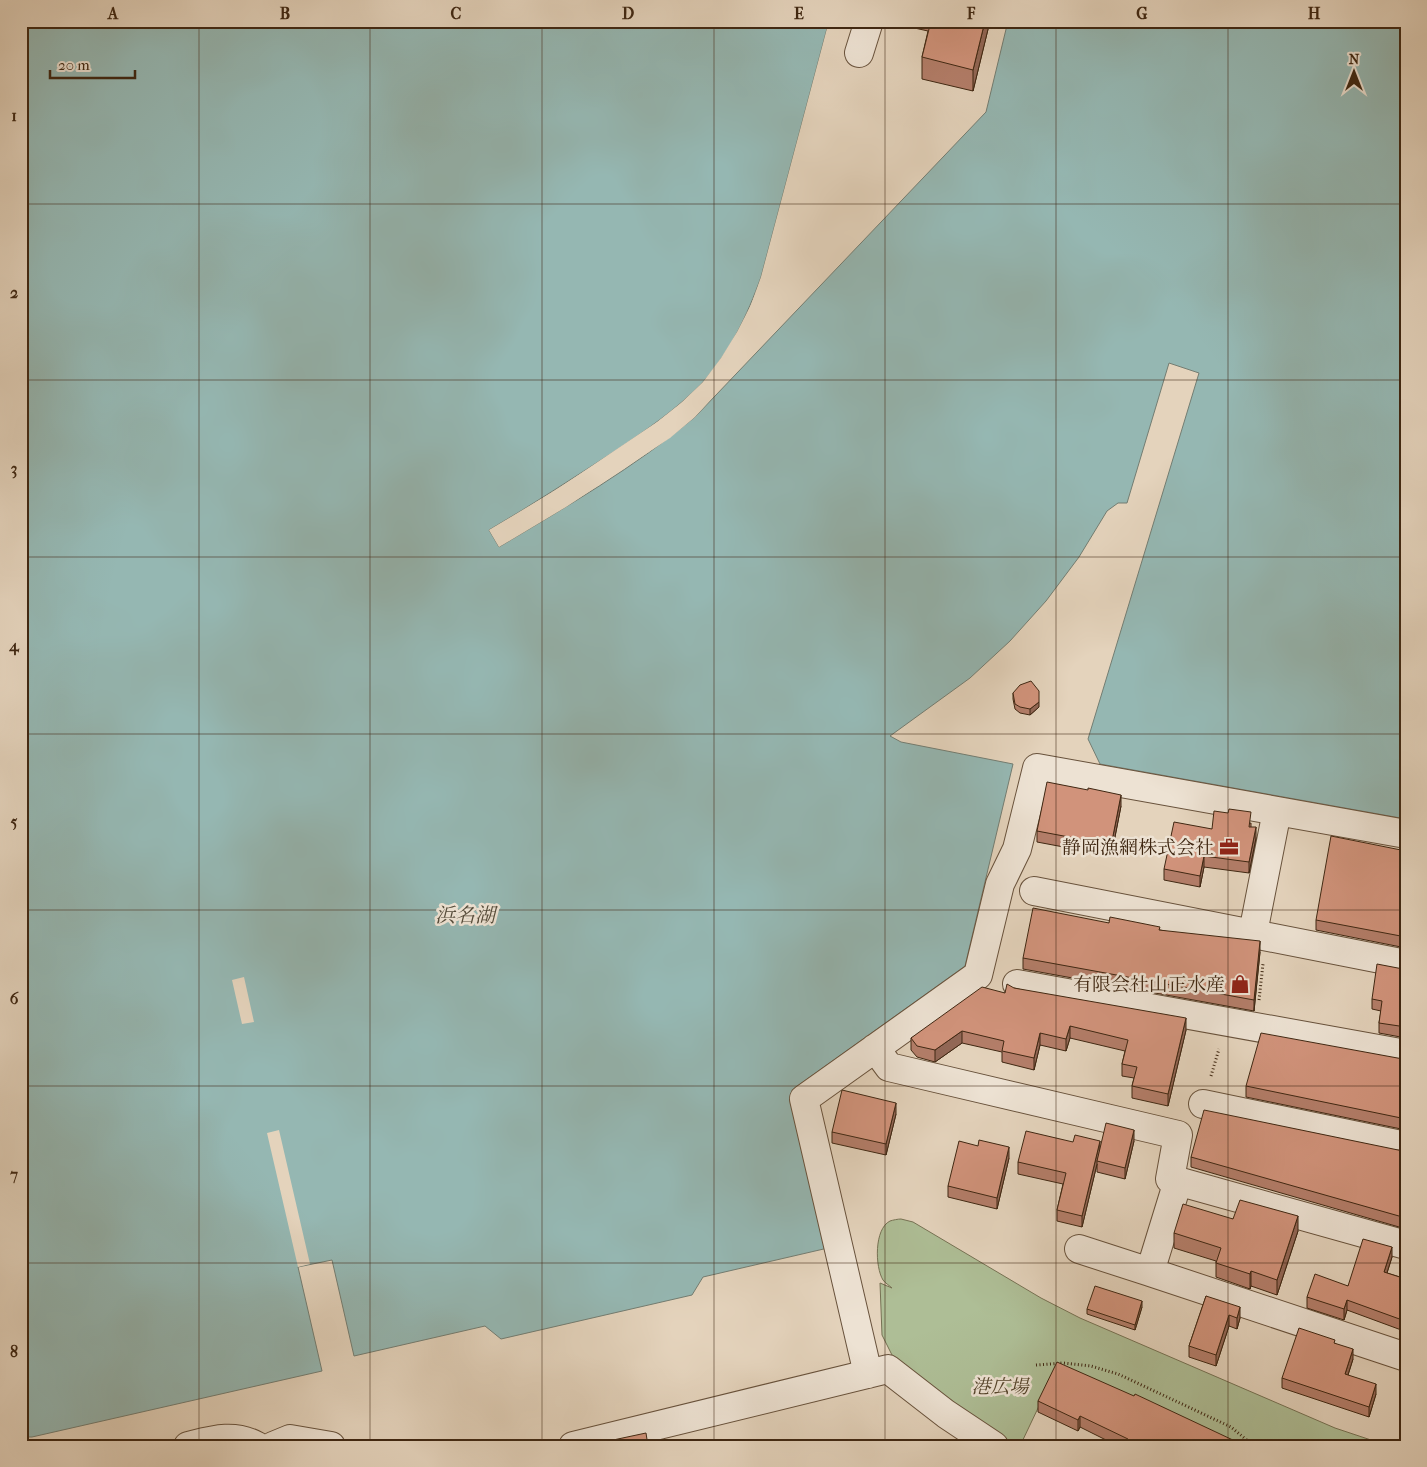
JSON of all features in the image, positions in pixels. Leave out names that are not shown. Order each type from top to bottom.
[{"type":"street","points":[[858,53],[869,21]]},
{"type":"street","points":[[868,1374],[804,1098],[978,975],[1000,884],[1017,849],[1036,768],[1406,834]]},
{"type":"street","points":[[1259,935],[1277,811]]},
{"type":"street","points":[[1034,891],[1406,964]]},
{"type":"street","points":[[1017,984],[1406,1054]]},
{"type":"street","points":[[875,1048],[889,1067],[1178,1135],[1170,1179],[1406,1245]]},
{"type":"street","points":[[1203,1104],[1406,1146]]},
{"type":"street","points":[[1150,1272],[1178,1181]]},
{"type":"street","points":[[1079,1249],[1406,1357]]},
{"type":"street","points":[[573,1446],[888,1369],[946,1414],[994,1446]]},
{"type":"street","points":[[188,1446],[229,1437],[247,1440],[257,1446]]},
{"type":"street","points":[[273,1446],[290,1439],[331,1446]]},
{"type":"path","points":[[1256,1027],[1259,935]]},
{"type":"path","points":[[1036,1365],[1063,1363],[1082,1365],[1118,1374],[1231,1428],[1254,1446]]},
{"type":"green space","name":"港広場","points":[[901,1219],[913,1222],[1041,1298],[1080,1318],[1335,1428],[1389,1446],[1228,1446],[1058,1366],[1020,1446],[1014,1446],[952,1405],[895,1361],[882,1335],[880,1283],[892,1288],[884,1281],[880,1274],[877,1258],[879,1240],[885,1225],[890,1221]]},
{"type":"water","name":"浜名湖","points":[[21,21],[829,21],[761,277],[744,320],[721,359],[702,383],[660,419],[615,451],[489,530],[499,547],[624,470],[695,417],[986,112],[1008,21],[1406,21],[1406,819],[1100,764],[1088,739],[1199,373],[1169,363],[1127,503],[1118,503],[1107,511],[1079,557],[1046,601],[1010,641],[970,678],[890,736],[901,742],[1013,764],[965,966],[792,1090],[828,1248],[703,1277],[692,1295],[501,1339],[485,1326],[354,1356],[332,1260],[298,1267],[322,1371],[32,1437],[21,1437]]},
{"type":"pier","points":[[829,21],[832,21],[763,278],[740,334],[704,383],[683,405],[659,424],[557,492],[492,531],[500,544],[565,505],[668,436],[693,416],[738,369],[695,417],[670,438],[566,507],[499,547],[489,530],[556,490],[657,422],[703,382],[721,358],[751,305],[761,277]]},
{"type":"pier","points":[[244,977],[254,1022],[242,1024],[232,980]]},
{"type":"pier","points":[[279,1130],[310,1264],[298,1267],[267,1133]]},
{"type":"building","points":[[931,21],[985,21],[973,70],[922,57]]},
{"type":"building","points":[[1031,681],[1039,691],[1039,702],[1030,709],[1020,707],[1015,704],[1013,693],[1020,685]]},
{"type":"building","points":[[1047,782],[1121,795],[1112,841],[1102,839],[1101,843],[1037,831]]},
{"type":"building","points":[[1229,809],[1251,812],[1249,827],[1256,827],[1249,862],[1204,856],[1200,876],[1164,869],[1174,822],[1212,829],[1214,811],[1228,813]]},
{"type":"building","points":[[1331,836],[1406,851],[1406,937],[1316,920]]},
{"type":"building","points":[[1033,908],[1109,923],[1110,917],[1160,927],[1159,930],[1260,941],[1254,1000],[1023,958]]},
{"type":"building","points":[[1377,964],[1406,968],[1406,1027],[1379,1023],[1382,1001],[1372,999]]},
{"type":"building","points":[[1007,984],[1014,988],[1186,1018],[1168,1094],[1132,1086],[1137,1067],[1122,1064],[1128,1040],[1070,1026],[1066,1039],[1040,1033],[1034,1058],[1002,1051],[1004,1041],[962,1031],[935,1050],[917,1046],[911,1038],[982,987],[1005,993]]},
{"type":"building","points":[[1261,1033],[1406,1058],[1406,1119],[1246,1086]]},
{"type":"building","points":[[842,1090],[896,1103],[886,1144],[832,1132]]},
{"type":"building","points":[[1204,1110],[1403,1151],[1406,1150],[1406,1218],[1191,1157]]},
{"type":"building","points":[[1106,1123],[1134,1130],[1125,1168],[1097,1161]]},
{"type":"building","points":[[1026,1131],[1073,1142],[1075,1135],[1100,1141],[1082,1216],[1057,1210],[1066,1173],[1018,1162]]},
{"type":"building","points":[[979,1140],[1009,1147],[997,1198],[948,1186],[959,1141],[978,1146]]},
{"type":"building","points":[[1240,1200],[1298,1216],[1277,1280],[1251,1271],[1250,1274],[1216,1263],[1221,1248],[1174,1233],[1183,1204],[1233,1219]]},
{"type":"building","points":[[1363,1239],[1392,1247],[1384,1272],[1406,1279],[1406,1323],[1405,1321],[1347,1300],[1344,1309],[1307,1297],[1315,1274],[1348,1286]]},
{"type":"building","points":[[1095,1286],[1142,1301],[1135,1325],[1087,1309]]},
{"type":"building","points":[[1206,1296],[1240,1307],[1237,1318],[1229,1315],[1216,1355],[1189,1346]]},
{"type":"building","points":[[1299,1328],[1335,1340],[1334,1343],[1353,1349],[1345,1374],[1376,1384],[1369,1407],[1282,1378]]},
{"type":"building","points":[[1057,1362],[1134,1396],[1135,1394],[1235,1441],[1232,1446],[1138,1446],[1127,1441],[1128,1439],[1080,1416],[1078,1420],[1038,1401]]},
{"type":"building","points":[[646,1433],[648,1446],[585,1446]]},
{"type":"place","name":"静岡漁網株式会社","points":[[1229,847]]},
{"type":"place","name":"有限会社山正水産","points":[[1240,984]]}]
